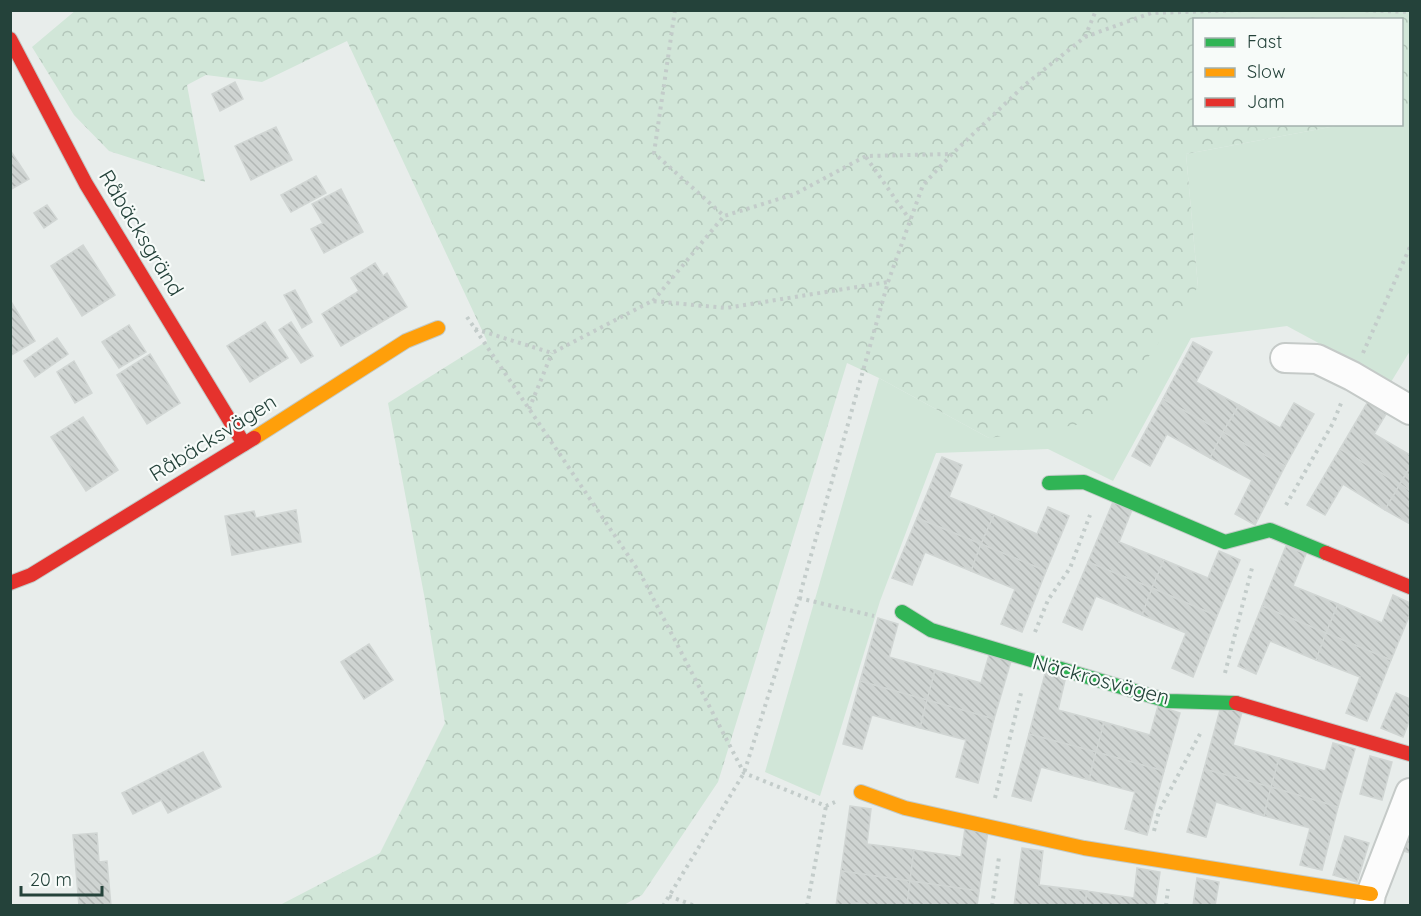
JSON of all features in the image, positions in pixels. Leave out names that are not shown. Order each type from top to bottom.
[{"type":"street","name":"Råbäcksgränd","points":[[10,39],[86,184],[244,444]]},
{"type":"street","name":"Råbäcksvägen","points":[[10,583],[31,575],[406,341],[438,328]]},
{"type":"street","points":[[1285,358],[1317,359],[1352,376],[1410,410]]},
{"type":"street","points":[[1049,483],[1084,482],[1225,542],[1270,530],[1410,587]]},
{"type":"street","name":"Näckrosvägen","points":[[902,612],[931,630],[1157,698],[1241,703],[1410,754]]},
{"type":"street","points":[[861,792],[904,808],[1084,848],[1370,900],[1410,793]]},
{"type":"path","points":[[675,10],[654,153],[724,216]]},
{"type":"path","points":[[1084,37],[1096,10]]},
{"type":"path","points":[[663,906],[744,773],[799,598],[888,282],[923,186],[952,154],[1026,84],[1084,37],[1150,12],[1246,10]]},
{"type":"path","points":[[1358,10],[1410,12]]},
{"type":"path","points":[[529,409],[552,352],[652,301],[724,216],[795,194],[866,156],[952,154]]},
{"type":"path","points":[[866,156],[910,220]]},
{"type":"path","points":[[1148,858],[1160,811],[1217,702],[1254,561],[1333,423],[1410,247]]},
{"type":"path","points":[[652,301],[726,308],[888,282]]},
{"type":"path","points":[[438,328],[462,309],[640,573],[744,773],[826,806],[861,792]]},
{"type":"path","points":[[474,328],[552,352]]},
{"type":"path","points":[[799,598],[872,616],[902,612]]},
{"type":"path","points":[[807,906],[826,806]]},
{"type":"path","points":[[992,906],[1003,830]]},
{"type":"path","points":[[669,896],[694,906]]},
{"type":"green space","points":[[76,10],[1410,10],[1410,113],[1403,113],[1403,18],[1193,18],[1193,126],[1336,126],[1186,154],[1198,287],[1103,421],[989,438],[847,363],[718,782],[642,895],[622,906],[278,906],[380,853],[445,723],[425,600],[388,403],[487,341],[347,41],[262,82],[206,75],[187,85],[205,182],[109,151],[74,115],[32,47]]},
{"type":"green space","points":[[1403,113],[1410,113],[1410,351],[1391,382],[1287,326],[1191,338],[1113,481],[1048,449],[936,453],[880,601],[820,796],[765,772],[879,378],[989,438],[1198,287],[1186,154],[1336,126],[1403,126]]},
{"type":"building","points":[[235,82],[243,99],[220,111],[212,94]]},
{"type":"building","points":[[276,127],[292,160],[251,180],[235,146]]},
{"type":"building","points":[[10,150],[29,179],[10,190]]},
{"type":"building","points":[[316,176],[326,193],[291,212],[281,195]]},
{"type":"building","points":[[341,189],[363,232],[324,253],[311,229],[323,223],[312,204]]},
{"type":"building","points":[[47,205],[57,219],[44,228],[34,213]]},
{"type":"building","points":[[83,245],[115,295],[82,316],[51,266]]},
{"type":"building","points":[[375,263],[383,276],[387,273],[407,307],[341,346],[322,314],[359,291],[351,278]]},
{"type":"building","points":[[295,290],[312,322],[302,328],[284,295]]},
{"type":"building","points":[[10,300],[35,341],[10,356]]},
{"type":"building","points":[[265,322],[288,358],[250,382],[227,346]]},
{"type":"building","points":[[291,322],[313,356],[301,363],[279,330]]},
{"type":"building","points":[[129,325],[146,352],[119,368],[102,342]]},
{"type":"building","points":[[57,338],[68,354],[35,377],[24,361]]},
{"type":"building","points":[[1193,342],[1212,352],[1196,382],[1239,405],[1223,432],[1163,399]]},
{"type":"building","points":[[150,354],[180,403],[147,424],[117,375]]},
{"type":"building","points":[[74,361],[92,393],[75,403],[57,372]]},
{"type":"building","points":[[1373,393],[1392,404],[1374,434],[1410,455],[1410,467],[1400,484],[1340,449]]},
{"type":"building","points":[[1163,399],[1223,432],[1210,458],[1167,434],[1150,466],[1132,456]]},
{"type":"building","points":[[1294,403],[1314,414],[1285,466],[1223,432],[1239,405],[1280,428]]},
{"type":"building","points":[[83,417],[118,470],[86,491],[51,437]]},
{"type":"building","points":[[1223,432],[1285,466],[1255,525],[1235,514],[1252,480],[1210,458]]},
{"type":"building","points":[[1340,449],[1400,484],[1385,510],[1343,484],[1325,515],[1307,505]]},
{"type":"building","points":[[942,457],[962,465],[949,497],[994,515],[981,544],[917,518]]},
{"type":"building","points":[[1410,467],[1410,491],[1400,484]]},
{"type":"building","points":[[1400,484],[1410,491],[1410,524],[1385,510]]},
{"type":"building","points":[[1113,502],[1132,510],[1119,542],[1164,560],[1152,588],[1088,562]]},
{"type":"building","points":[[1048,507],[1069,516],[1046,571],[981,544],[994,515],[1037,534]]},
{"type":"building","points":[[296,510],[301,542],[232,555],[225,516],[254,511],[256,518]]},
{"type":"building","points":[[917,518],[981,544],[971,571],[925,552],[912,585],[892,578]]},
{"type":"building","points":[[981,544],[1046,571],[1022,632],[1001,624],[1015,589],[971,571]]},
{"type":"building","points":[[1286,546],[1306,554],[1293,586],[1338,604],[1326,633],[1262,606]]},
{"type":"building","points":[[1219,551],[1240,560],[1217,616],[1152,588],[1164,560],[1208,578]]},
{"type":"building","points":[[1088,562],[1152,588],[1142,615],[1096,596],[1082,630],[1063,622]]},
{"type":"building","points":[[1152,588],[1217,616],[1193,677],[1172,668],[1186,633],[1142,615]]},
{"type":"building","points":[[1393,595],[1410,603],[1410,614],[1391,660],[1326,633],[1338,604],[1382,623]]},
{"type":"building","points":[[1262,606],[1326,633],[1316,660],[1270,641],[1256,674],[1238,666]]},
{"type":"building","points":[[878,618],[898,624],[889,657],[935,670],[927,700],[860,681]]},
{"type":"building","points":[[1326,633],[1391,660],[1367,721],[1346,713],[1360,677],[1316,660]]},
{"type":"building","points":[[369,644],[393,680],[364,699],[341,662]]},
{"type":"building","points":[[989,655],[1011,661],[994,719],[927,700],[935,670],[981,683]]},
{"type":"building","points":[[1046,670],[1066,676],[1058,710],[1104,722],[1096,752],[1029,734]]},
{"type":"building","points":[[860,681],[927,700],[920,728],[872,715],[862,749],[843,744]]},
{"type":"building","points":[[1396,693],[1410,699],[1410,719],[1403,737],[1381,728]]},
{"type":"building","points":[[927,700],[994,719],[978,783],[956,777],[966,740],[920,728]]},
{"type":"building","points":[[1158,706],[1180,713],[1164,771],[1096,752],[1104,722],[1150,735]]},
{"type":"building","points":[[1221,706],[1242,712],[1233,745],[1279,758],[1271,787],[1204,769]]},
{"type":"building","points":[[1029,734],[1096,752],[1089,780],[1041,767],[1031,801],[1012,796]]},
{"type":"building","points":[[1333,743],[1355,749],[1338,807],[1271,787],[1279,758],[1325,771]]},
{"type":"building","points":[[203,752],[221,787],[168,813],[161,800],[133,814],[122,793]]},
{"type":"building","points":[[1096,752],[1164,771],[1147,835],[1125,829],[1135,792],[1089,780]]},
{"type":"building","points":[[1370,756],[1392,762],[1382,800],[1360,794]]},
{"type":"building","points":[[1204,769],[1271,787],[1264,816],[1216,802],[1206,837],[1187,832]]},
{"type":"building","points":[[1271,787],[1338,807],[1322,870],[1300,865],[1310,828],[1264,816]]},
{"type":"building","points":[[850,806],[871,809],[867,844],[914,850],[910,881],[841,871]]},
{"type":"building","points":[[1410,814],[1410,853],[1400,850]]},
{"type":"building","points":[[965,828],[988,831],[979,891],[910,881],[914,850],[961,857]]},
{"type":"building","points":[[97,833],[99,862],[107,861],[111,906],[79,906],[73,835]]},
{"type":"building","points":[[1345,836],[1369,843],[1357,882],[1333,875]]},
{"type":"building","points":[[1022,848],[1043,851],[1039,885],[1087,891],[1085,906],[1014,906]]},
{"type":"building","points":[[1137,868],[1160,872],[1155,906],[1085,906],[1087,891],[1134,898]]},
{"type":"building","points":[[841,871],[910,881],[907,906],[876,906],[857,903],[857,906],[836,906]]},
{"type":"building","points":[[1197,878],[1219,882],[1215,906],[1193,906]]},
{"type":"building","points":[[910,881],[979,891],[977,906],[907,906]]},
{"type":"traffic: fast","points":[[1049,483],[1084,482],[1225,542],[1270,530],[1326,553]]},
{"type":"traffic: fast","points":[[902,612],[931,630],[1168,701],[1236,703]]},
{"type":"traffic: slow","points":[[254,438],[406,341],[438,328]]},
{"type":"traffic: slow","points":[[861,792],[905,808],[1084,848],[1371,894]]},
{"type":"traffic: jam","points":[[10,39],[86,184],[244,444]]},
{"type":"traffic: jam","points":[[10,583],[31,575],[254,438]]},
{"type":"traffic: jam","points":[[1326,553],[1410,587]]},
{"type":"traffic: jam","points":[[1236,703],[1410,754]]}]
